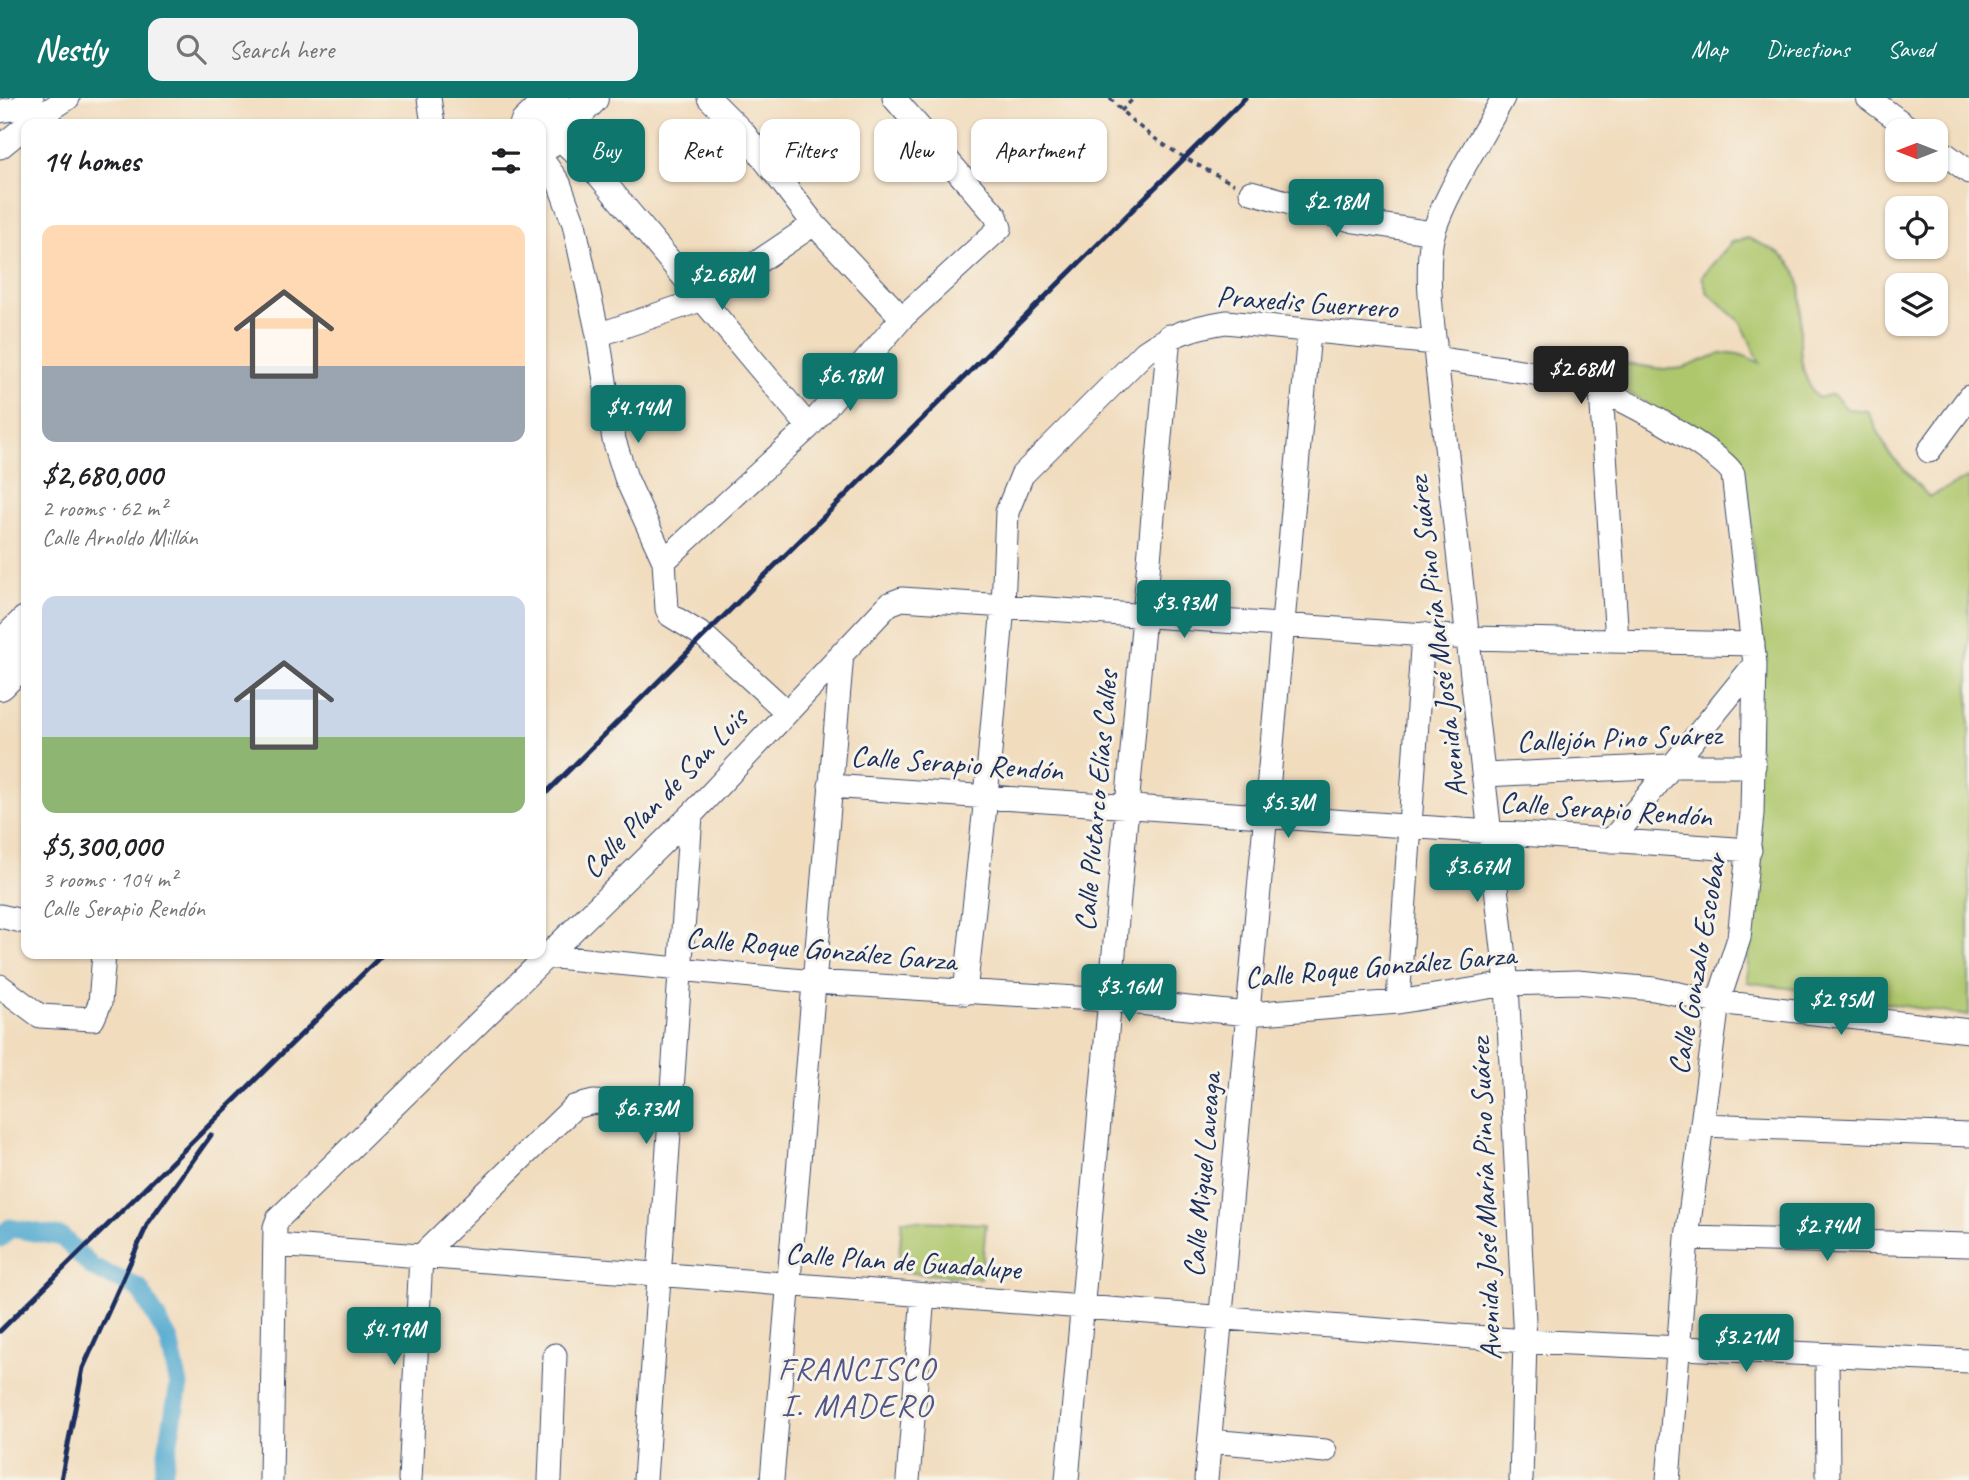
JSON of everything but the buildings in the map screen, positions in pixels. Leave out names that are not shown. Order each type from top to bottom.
[{"type":"highway","points":[[531,119],[553,98]]},
{"type":"highway","points":[[546,147],[592,98]]},
{"type":"highway","points":[[0,648],[21,627]]},
{"type":"highway","points":[[0,684],[21,663]]},
{"type":"street","points":[[0,111],[19,108],[32,98]]},
{"type":"street","points":[[36,119],[68,98]]},
{"type":"street","points":[[429,98],[432,119]]},
{"type":"street","points":[[709,98],[743,132],[814,224],[902,318]]},
{"type":"street","points":[[664,561],[809,427],[902,318],[1000,228],[996,216],[894,98]]},
{"type":"street","name":"Avenida José María Pino Suárez","points":[[1503,98],[1433,233],[1430,260],[1435,344],[1507,984],[1525,1341],[1521,1480]]},
{"type":"street","points":[[1868,98],[1897,119]]},
{"type":"street","points":[[0,147],[21,130]]},
{"type":"street","points":[[546,147],[600,177],[809,427]]},
{"type":"street","points":[[546,147],[568,203],[598,335],[614,440],[626,478],[664,561],[666,605],[670,615],[704,636],[786,712]]},
{"type":"street","points":[[1948,156],[1969,172]]},
{"type":"street","points":[[1251,192],[1354,221],[1433,233]]},
{"type":"street","points":[[598,335],[703,299],[814,224]]},
{"type":"street","name":"Praxedis Guerrero","points":[[1003,606],[1005,523],[1009,503],[1022,475],[1145,352],[1169,336],[1196,327],[1226,322],[1309,333],[1435,344],[1585,384],[1678,432],[1725,462]]},
{"type":"street","name":"Calle Miguel Laveaga","points":[[1206,1480],[1309,333]]},
{"type":"street","name":"Calle Plutarco Elías Calles","points":[[1067,1480],[1169,336]]},
{"type":"street","points":[[1601,391],[1617,641]]},
{"type":"street","points":[[1929,451],[1969,397]]},
{"type":"street","name":"Calle Gonzalo Escobar","points":[[1668,1480],[1687,1238],[1718,1002],[1740,938],[1750,850],[1754,766],[1754,654],[1733,474],[1725,462]]},
{"type":"street","name":"Calle Plan de San Luis","points":[[546,956],[691,815],[889,604],[902,599],[1003,606]]},
{"type":"street","points":[[965,992],[1003,606],[1469,638],[1617,641],[1754,654]]},
{"type":"street","points":[[1398,1002],[1423,634]]},
{"type":"street","points":[[772,1480],[842,653]]},
{"type":"street","points":[[1611,841],[1754,654]]},
{"type":"street","name":"Callejón Pino Suárez","points":[[1485,775],[1669,766],[1754,766]]},
{"type":"street","name":"Calle Serapio Rendón","points":[[830,786],[1750,850]]},
{"type":"street","points":[[645,1480],[691,815]]},
{"type":"street","points":[[0,916],[21,921]]},
{"type":"street","name":"Calle Roque González Garza","points":[[546,957],[814,982],[1110,1000],[1248,1014],[1398,1002],[1507,984],[1577,982],[1654,989],[1718,1002],[1969,1031]]},
{"type":"street","points":[[0,986],[40,1016],[93,1019],[100,1003],[104,959]]},
{"type":"street","name":"Calle Plan de San Luis","points":[[271,1480],[278,1220],[543,959]]},
{"type":"street","points":[[410,1480],[421,1256],[574,1107],[594,1102],[671,1108]]},
{"type":"street","points":[[1702,1125],[1969,1135]]},
{"type":"street","points":[[1687,1238],[1969,1245]]},
{"type":"street","name":"Calle Plan de Guadalupe","points":[[277,1245],[1525,1341],[1969,1361]]},
{"type":"street","points":[[908,1480],[923,1295]]},
{"type":"street","points":[[550,1480],[555,1354]]},
{"type":"street","points":[[1827,1355],[1828,1480]]},
{"type":"street","points":[[1210,1441],[1325,1451]]},
{"type":"path","points":[[1110,98],[1121,111],[1175,154],[1251,192]]},
{"type":"path","points":[[1121,111],[1134,98]]},
{"type":"green space","points":[[1748,238],[1781,255],[1790,263],[1797,276],[1801,291],[1802,363],[1807,381],[1818,398],[1833,394],[1847,409],[1868,411],[1888,452],[1929,497],[1969,477],[1969,1016],[1747,982],[1758,671],[1754,562],[1742,479],[1736,458],[1600,375],[1609,369],[1626,365],[1680,368],[1729,353],[1760,363],[1741,322],[1707,292],[1702,276],[1732,242]]},
{"type":"green space","points":[[902,1220],[986,1224],[981,1278],[898,1272]]},
{"type":"waterway","points":[[0,1238],[10,1228],[62,1237],[93,1268],[139,1288],[169,1340],[179,1385],[162,1480]]},
{"type":"railway","points":[[546,793],[1245,98]]},
{"type":"railway","points":[[0,1331],[378,959]]},
{"type":"railway","points":[[61,1480],[83,1368],[148,1223],[211,1135]]},
{"type":"district","name":"FRANCISCO I. MADERO","points":[[857,1386]]}]
